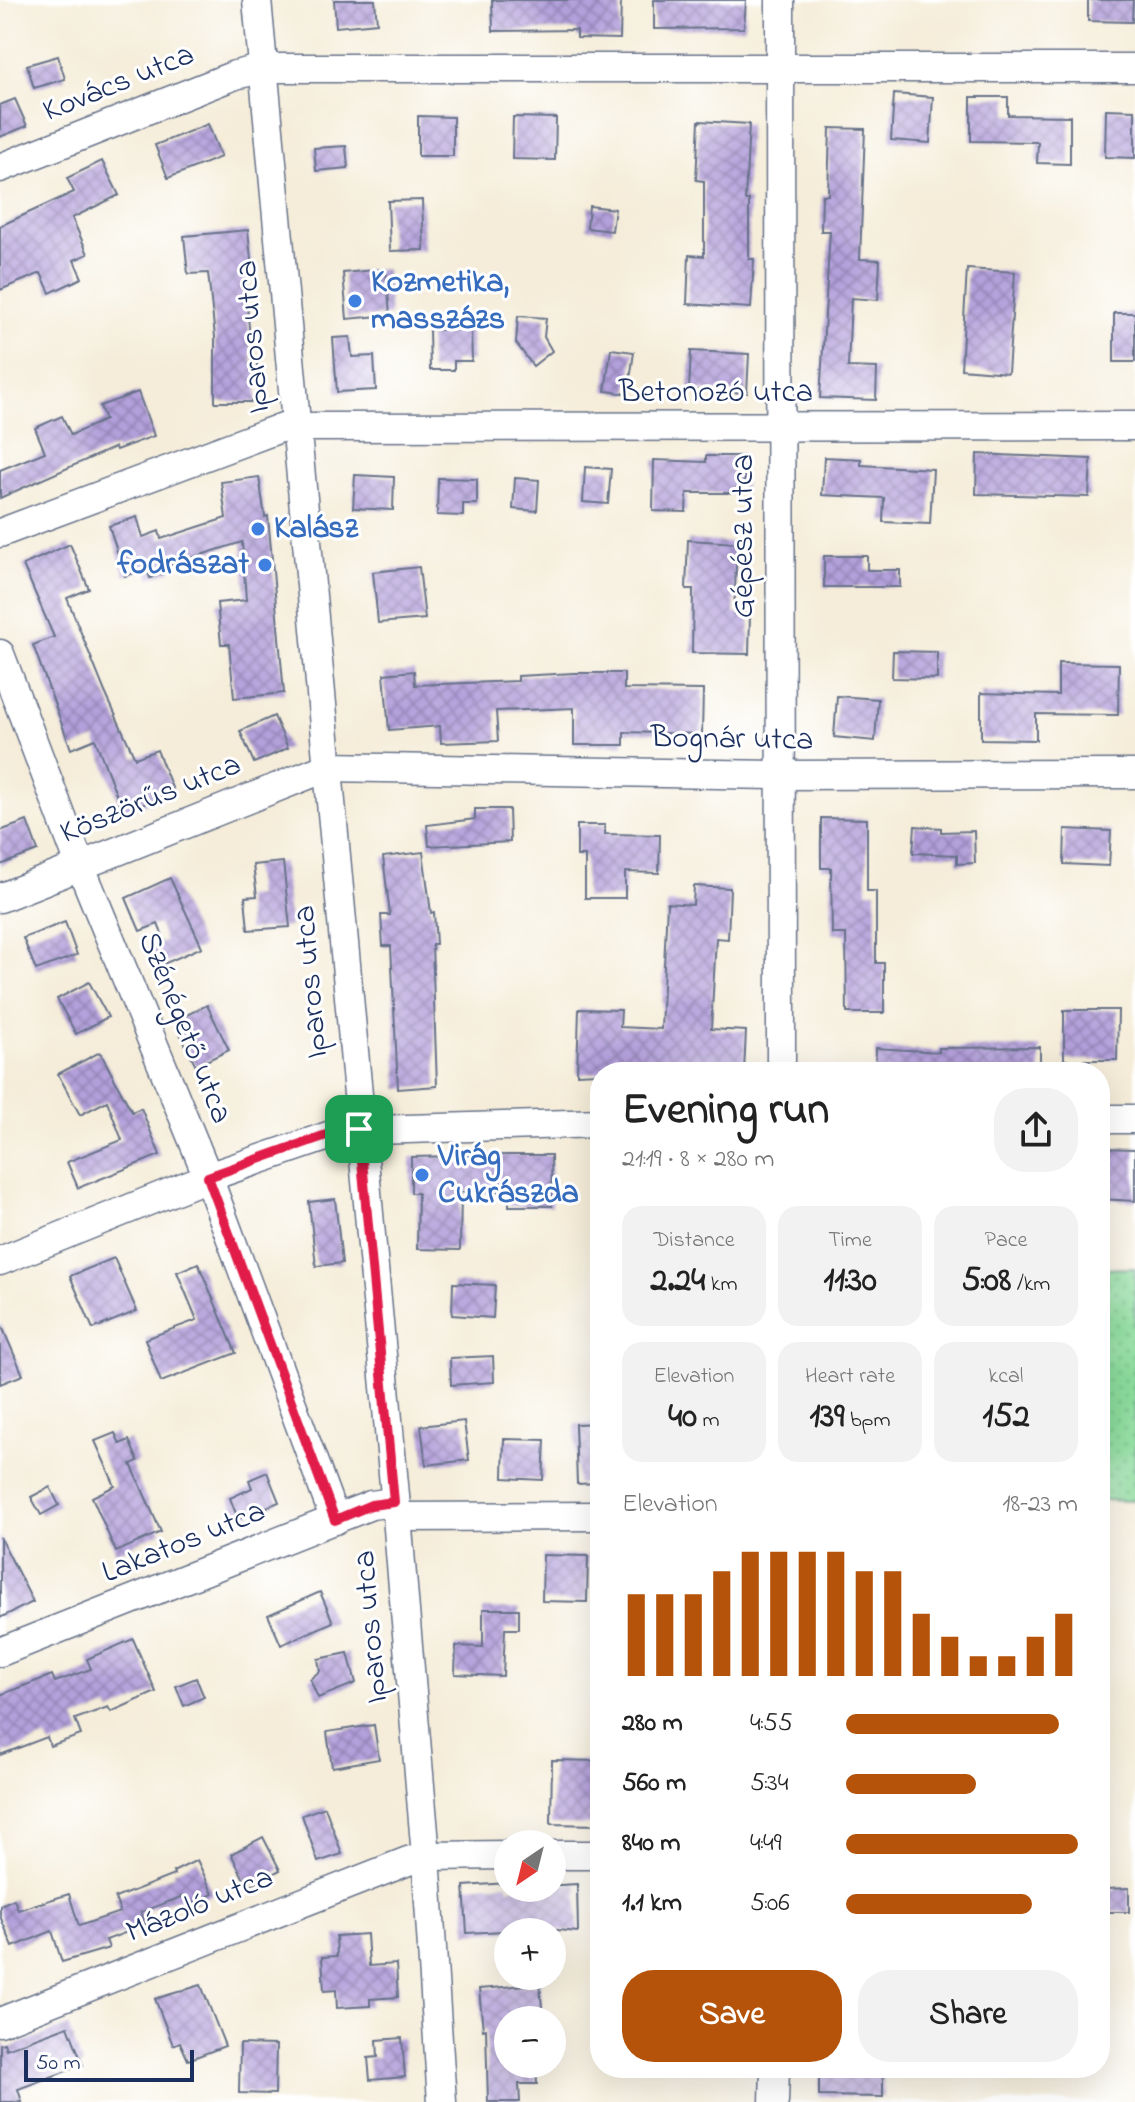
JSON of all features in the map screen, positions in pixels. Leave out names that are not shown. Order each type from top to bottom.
[{"type":"street","name":"Iparos utca","points":[[257,0],[426,1856],[442,2102]]},
{"type":"street","name":"Gépész utca","points":[[780,0],[781,1062]]},
{"type":"street","name":"Kovács utca","points":[[0,168],[235,75],[265,68],[1135,68]]},
{"type":"street","name":"Betonozó utca","points":[[0,533],[271,430],[296,427],[1135,426]]},
{"type":"street","name":"Szénégető utca","points":[[0,654],[80,865],[208,1177],[335,1520]]},
{"type":"street","name":"Bognár utca","points":[[328,767],[779,775],[1135,774]]},
{"type":"street","name":"Köszörűs utca","points":[[0,898],[328,767]]},
{"type":"street","points":[[1110,1119],[1135,1119]]},
{"type":"street","points":[[0,1261],[208,1177],[329,1134],[359,1129],[590,1123]]},
{"type":"street","name":"Lakatos utca","points":[[0,1652],[371,1505],[395,1509],[590,1516]]},
{"type":"street","points":[[426,1856],[494,1855]]},
{"type":"street","points":[[566,1855],[590,1855]]},
{"type":"street","name":"Mázoló utca","points":[[0,2022],[426,1856]]},
{"type":"street","points":[[774,2102],[775,2078]]},
{"type":"green space","points":[[1135,1268],[1135,1501],[1110,1500],[1110,1269]]},
{"type":"building","points":[[334,0],[375,0],[377,23],[336,27]]},
{"type":"building","points":[[492,0],[621,0],[620,39],[577,38],[577,30],[493,31]]},
{"type":"building","points":[[654,0],[746,0],[744,28],[654,29]]},
{"type":"building","points":[[1088,0],[1133,0],[1132,22],[1088,21]]},
{"type":"building","points":[[58,56],[65,79],[34,88],[27,65]]},
{"type":"building","points":[[894,94],[933,97],[930,143],[891,140]]},
{"type":"building","points":[[971,97],[1008,97],[1008,115],[1070,116],[1070,164],[1037,163],[1038,142],[971,141]]},
{"type":"building","points":[[15,99],[27,126],[0,137],[0,105]]},
{"type":"building","points":[[1106,109],[1135,110],[1135,158],[1105,157]]},
{"type":"building","points":[[418,116],[453,117],[453,156],[418,156]]},
{"type":"building","points":[[513,117],[556,118],[555,160],[512,159]]},
{"type":"building","points":[[699,121],[749,124],[745,200],[749,200],[749,259],[754,259],[751,308],[687,304],[689,255],[704,256],[704,181],[696,180]]},
{"type":"building","points":[[208,124],[221,157],[168,178],[155,145]]},
{"type":"building","points":[[830,128],[865,129],[860,259],[880,260],[878,300],[851,298],[848,367],[877,368],[876,400],[820,398],[830,231],[821,231],[822,195],[828,195]]},
{"type":"building","points":[[346,146],[348,168],[316,171],[314,148]]},
{"type":"building","points":[[102,161],[119,195],[72,218],[88,254],[74,260],[82,278],[50,293],[41,273],[0,290],[0,226],[74,192],[67,178]]},
{"type":"building","points":[[422,200],[424,250],[390,251],[388,201]]},
{"type":"building","points":[[589,206],[615,209],[612,231],[587,228]]},
{"type":"building","points":[[248,230],[252,269],[244,269],[252,362],[257,362],[257,402],[215,402],[215,337],[208,273],[188,274],[184,236]]},
{"type":"building","points":[[386,269],[390,315],[347,319],[343,273]]},
{"type":"building","points":[[967,269],[1015,272],[1008,373],[961,369]]},
{"type":"building","points":[[1114,313],[1135,313],[1135,362],[1114,362]]},
{"type":"building","points":[[518,316],[546,318],[544,337],[552,351],[533,366],[516,343]]},
{"type":"building","points":[[471,329],[472,361],[454,361],[454,370],[430,370],[429,330]]},
{"type":"building","points":[[350,337],[352,357],[374,356],[376,390],[337,392],[333,338]]},
{"type":"building","points":[[611,349],[634,352],[628,394],[605,391]]},
{"type":"building","points":[[691,351],[749,354],[747,393],[689,390]]},
{"type":"building","points":[[138,392],[154,436],[116,450],[115,447],[0,498],[0,470],[45,452],[35,428],[62,416],[71,435],[105,420],[100,406]]},
{"type":"building","points":[[977,454],[1091,459],[1089,497],[976,494]]},
{"type":"building","points":[[706,456],[745,456],[744,493],[687,493],[686,512],[653,511],[654,460],[706,462]]},
{"type":"building","points":[[824,457],[861,459],[861,465],[933,469],[930,524],[883,522],[884,498],[822,495]]},
{"type":"building","points":[[585,467],[611,469],[608,504],[583,502]]},
{"type":"building","points":[[355,475],[394,477],[393,510],[353,508]]},
{"type":"building","points":[[259,477],[265,517],[268,516],[284,693],[234,698],[229,644],[221,644],[217,603],[246,600],[242,542],[169,565],[171,571],[150,578],[147,569],[125,576],[109,526],[137,517],[143,537],[159,531],[161,539],[226,518],[221,482]]},
{"type":"building","points":[[438,478],[477,479],[477,504],[463,504],[463,516],[437,515]]},
{"type":"building","points":[[515,478],[539,480],[537,511],[513,509]]},
{"type":"building","points":[[688,540],[737,543],[734,614],[750,614],[749,654],[692,653],[693,589],[686,589]]},
{"type":"building","points":[[70,544],[89,589],[67,598],[105,692],[135,758],[157,750],[174,793],[123,812],[95,739],[71,749],[33,645],[54,637],[23,565]]},
{"type":"building","points":[[824,556],[867,556],[867,570],[900,570],[900,587],[824,587]]},
{"type":"building","points":[[419,567],[425,619],[378,623],[373,572]]},
{"type":"building","points":[[893,651],[937,652],[937,679],[892,678]]},
{"type":"building","points":[[1058,663],[1119,664],[1118,715],[1036,714],[1036,740],[981,739],[981,693],[1058,695]]},
{"type":"building","points":[[414,671],[415,685],[518,681],[518,676],[624,673],[624,689],[703,690],[702,734],[624,732],[624,745],[574,745],[574,708],[496,711],[498,741],[441,743],[440,726],[389,730],[384,674]]},
{"type":"building","points":[[837,696],[878,699],[875,741],[834,737]]},
{"type":"building","points":[[274,716],[288,748],[254,763],[240,731]]},
{"type":"building","points":[[475,809],[509,809],[510,842],[429,846],[427,825],[475,819]]},
{"type":"building","points":[[821,818],[867,819],[867,891],[876,891],[876,963],[884,963],[884,1013],[847,1013],[846,934],[832,934],[831,868],[821,868]]},
{"type":"building","points":[[27,821],[38,851],[0,865],[0,831]]},
{"type":"building","points":[[577,825],[605,825],[605,834],[660,835],[659,873],[625,872],[625,898],[585,898],[585,856],[577,856]]},
{"type":"building","points":[[915,826],[941,828],[941,832],[974,831],[975,863],[957,864],[957,855],[913,853]]},
{"type":"building","points":[[1065,829],[1111,831],[1109,866],[1064,864]]},
{"type":"building","points":[[423,852],[431,913],[434,912],[436,944],[432,944],[437,1086],[398,1089],[391,946],[383,946],[381,915],[390,915],[383,857]]},
{"type":"building","points":[[283,862],[290,927],[248,930],[245,897],[257,896],[253,865]]},
{"type":"building","points":[[170,878],[202,947],[157,967],[149,950],[165,941],[158,924],[140,931],[126,898]]},
{"type":"building","points":[[694,886],[730,888],[728,939],[716,938],[711,1029],[746,1031],[744,1062],[590,1062],[590,1073],[577,1074],[579,1009],[621,1010],[620,1027],[661,1029],[667,903],[693,905]]},
{"type":"building","points":[[65,922],[77,955],[36,970],[23,938]]},
{"type":"building","points":[[89,982],[108,1017],[76,1034],[57,999]]},
{"type":"building","points":[[207,1005],[229,1050],[196,1066],[174,1021]]},
{"type":"building","points":[[1064,1010],[1118,1010],[1117,1060],[1064,1060]]},
{"type":"building","points":[[1040,1047],[1040,1062],[875,1062],[876,1048],[939,1052],[939,1048]]},
{"type":"building","points":[[100,1052],[132,1112],[141,1108],[160,1155],[78,1188],[67,1162],[122,1140],[107,1101],[80,1115],[58,1074]]},
{"type":"building","points":[[1110,1148],[1135,1149],[1135,1201],[1110,1200]]},
{"type":"building","points":[[551,1155],[552,1206],[509,1206],[509,1191],[461,1192],[460,1250],[417,1249],[418,1193],[411,1193],[411,1157]]},
{"type":"building","points":[[335,1199],[342,1263],[316,1266],[309,1202]]},
{"type":"building","points":[[114,1258],[137,1311],[93,1329],[70,1276]]},
{"type":"building","points":[[198,1263],[236,1353],[161,1382],[145,1339],[197,1320],[177,1272]]},
{"type":"building","points":[[453,1283],[495,1285],[493,1318],[452,1315]]},
{"type":"building","points":[[0,1322],[23,1375],[0,1384]]},
{"type":"building","points":[[493,1356],[494,1382],[451,1385],[450,1358]]},
{"type":"building","points":[[464,1421],[469,1460],[426,1465],[421,1426]]},
{"type":"building","points":[[590,1423],[590,1483],[577,1484],[575,1424]]},
{"type":"building","points":[[115,1433],[120,1444],[129,1440],[138,1461],[131,1464],[161,1532],[116,1552],[92,1497],[115,1486],[95,1441]]},
{"type":"building","points":[[504,1439],[545,1440],[543,1480],[503,1478]]},
{"type":"building","points":[[267,1472],[279,1502],[238,1519],[230,1498],[252,1488],[249,1480]]},
{"type":"building","points":[[50,1487],[59,1505],[41,1515],[31,1497]]},
{"type":"building","points":[[0,1537],[33,1602],[0,1618]]},
{"type":"building","points":[[543,1555],[588,1556],[587,1602],[542,1601]]},
{"type":"building","points":[[320,1592],[333,1622],[281,1645],[268,1615]]},
{"type":"building","points":[[483,1609],[519,1609],[519,1629],[505,1629],[503,1676],[455,1674],[456,1646],[483,1647]]},
{"type":"building","points":[[133,1639],[156,1692],[111,1712],[108,1707],[75,1719],[81,1735],[50,1746],[47,1737],[0,1755],[0,1695],[52,1675],[55,1682],[91,1669],[87,1659]]},
{"type":"building","points":[[348,1653],[356,1683],[318,1698],[310,1679],[320,1671],[318,1659]]},
{"type":"building","points":[[196,1678],[204,1697],[184,1706],[176,1686]]},
{"type":"building","points":[[374,1725],[379,1759],[332,1767],[327,1732]]},
{"type":"building","points":[[552,1760],[590,1761],[590,1825],[551,1824]]},
{"type":"building","points":[[325,1807],[342,1854],[318,1862],[302,1815]]},
{"type":"building","points":[[263,1837],[280,1870],[248,1887],[231,1854]]},
{"type":"building","points":[[197,1860],[213,1894],[189,1905],[184,1896],[141,1912],[146,1925],[106,1940],[109,1948],[62,1962],[52,1931],[13,1947],[0,1916],[0,1905],[14,1899],[18,1910],[69,1894],[79,1926],[120,1912],[115,1898],[174,1875],[173,1872]]},
{"type":"building","points":[[494,1884],[494,1902],[566,1902],[566,1885],[577,1884],[578,1932],[566,1931],[566,1918],[494,1918],[494,1932],[467,1933],[464,1886]]},
{"type":"building","points":[[1129,1888],[1129,1912],[1110,1912],[1110,1889]]},
{"type":"building","points":[[367,1934],[369,1966],[396,1964],[398,1997],[370,1999],[370,2006],[337,2008],[336,1990],[324,1991],[322,1957],[337,1956],[336,1936]]},
{"type":"building","points":[[201,1985],[225,2046],[188,2060],[180,2042],[173,2045],[155,1999]]},
{"type":"building","points":[[479,1989],[540,1990],[542,2006],[494,2006],[494,2078],[537,2078],[537,2084],[519,2084],[520,2102],[488,2102],[486,2029],[483,2030]]},
{"type":"building","points":[[68,2026],[83,2065],[18,2089],[22,2102],[0,2102],[0,2044],[4,2043],[6,2049]]},
{"type":"building","points":[[402,2038],[405,2077],[370,2080],[368,2058],[378,2057],[377,2040]]},
{"type":"building","points":[[240,2044],[276,2045],[275,2094],[239,2093]]},
{"type":"building","points":[[819,2078],[883,2078],[883,2097],[819,2096]]},
{"type":"place","name":"Kozmetika, masszázs","points":[[355,301]]},
{"type":"place","name":"Kalász","points":[[258,529]]},
{"type":"place","name":"fodrászat","points":[[265,565]]},
{"type":"place","name":"Virág Cukrászda","points":[[422,1175]]},
{"type":"route","points":[[359,1129],[394,1502],[371,1505],[335,1520],[208,1177],[329,1134],[359,1129]]}]
